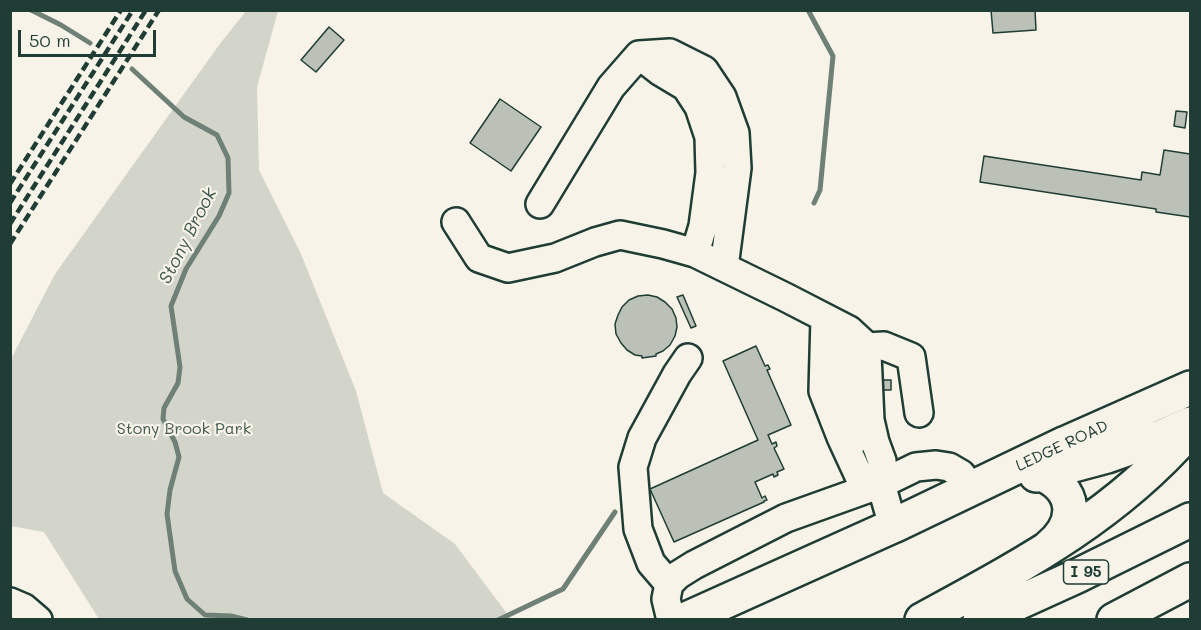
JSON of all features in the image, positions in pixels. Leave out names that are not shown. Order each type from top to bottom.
[{"type":"main road","name":"LEDGE ROAD","points":[[684,620],[893,526],[1066,443],[1191,388]]},
{"type":"main road","name":"LEDGE ROAD","points":[[934,506],[1040,473],[1107,456],[1191,424]]},
{"type":"main road","points":[[922,620],[1077,531],[1123,496],[1191,430]]},
{"type":"main road","points":[[1040,473],[1049,477],[1064,490],[1070,506],[1067,525],[1063,533],[1040,554]]},
{"type":"main road","name":"I 95","points":[[980,620],[1191,520]]},
{"type":"main road","points":[[1114,620],[1191,580]]},
{"type":"lane","points":[[540,204],[611,87],[639,55],[670,53],[705,70],[722,97],[735,133],[737,168],[724,267]]},
{"type":"lane","points":[[639,55],[686,87],[699,107],[709,137],[710,173],[703,226],[695,253]]},
{"type":"lane","points":[[456,222],[479,258],[508,268],[555,258],[620,235],[695,253],[785,297],[847,332],[911,357],[919,413]]},
{"type":"lane","points":[[847,332],[848,408],[859,449],[871,472],[881,484],[893,526]]},
{"type":"lane","points":[[669,584],[651,563],[638,529],[633,467],[642,438],[688,358]]},
{"type":"lane","points":[[671,620],[666,599],[669,584],[678,575],[786,518],[881,484],[916,466],[949,466],[961,474],[972,488]]},
{"type":"lane","points":[[10,602],[24,608],[38,620]]},
{"type":"green space","name":"Stony Brook Park","points":[[246,11],[278,11],[257,87],[259,170],[301,254],[356,391],[383,493],[455,544],[511,619],[99,619],[44,532],[11,526],[11,359],[55,274],[219,45]]},
{"type":"building","points":[[991,10],[1035,10],[1036,30],[993,33]]},
{"type":"building","points":[[329,27],[344,40],[316,72],[301,60]]},
{"type":"building","points":[[500,99],[541,127],[511,171],[470,143]]},
{"type":"building","points":[[1176,111],[1187,112],[1185,128],[1174,126]]},
{"type":"building","points":[[1164,150],[1190,154],[1190,217],[1156,212],[1156,209],[980,182],[984,156],[1141,180],[1142,172],[1160,175]]},
{"type":"building","points":[[648,295],[657,297],[672,309],[677,327],[670,345],[656,356],[642,358],[627,350],[621,343],[616,334],[615,324],[622,307],[629,300]]},
{"type":"building","points":[[683,295],[696,326],[691,328],[677,297]]},
{"type":"building","points":[[756,346],[765,366],[768,365],[770,369],[767,370],[791,425],[768,435],[772,444],[776,442],[777,446],[774,448],[784,469],[777,472],[778,475],[774,477],[773,474],[755,482],[762,498],[765,496],[767,500],[764,502],[674,542],[650,489],[758,440],[723,361]]},
{"type":"building","points":[[881,380],[891,380],[891,390],[881,390]]},
{"type":"waterway","name":"Stony Brook","points":[[31,10],[90,43]]},
{"type":"waterway","points":[[808,10],[833,56],[820,190],[814,203]]},
{"type":"waterway","name":"Stony Brook","points":[[132,69],[184,117],[217,135],[228,158],[229,193],[219,216],[186,269],[171,306],[180,367],[178,383],[164,408],[163,419],[175,442],[179,457],[170,490],[167,514],[175,571],[187,599],[205,615],[231,616],[247,620]]},
{"type":"waterway","points":[[498,620],[563,589],[615,512]]},
{"type":"railway","points":[[10,184],[121,10]]},
{"type":"railway","points":[[10,203],[133,10]]},
{"type":"railway","points":[[10,224],[146,10]]},
{"type":"railway","points":[[10,244],[159,10]]}]
